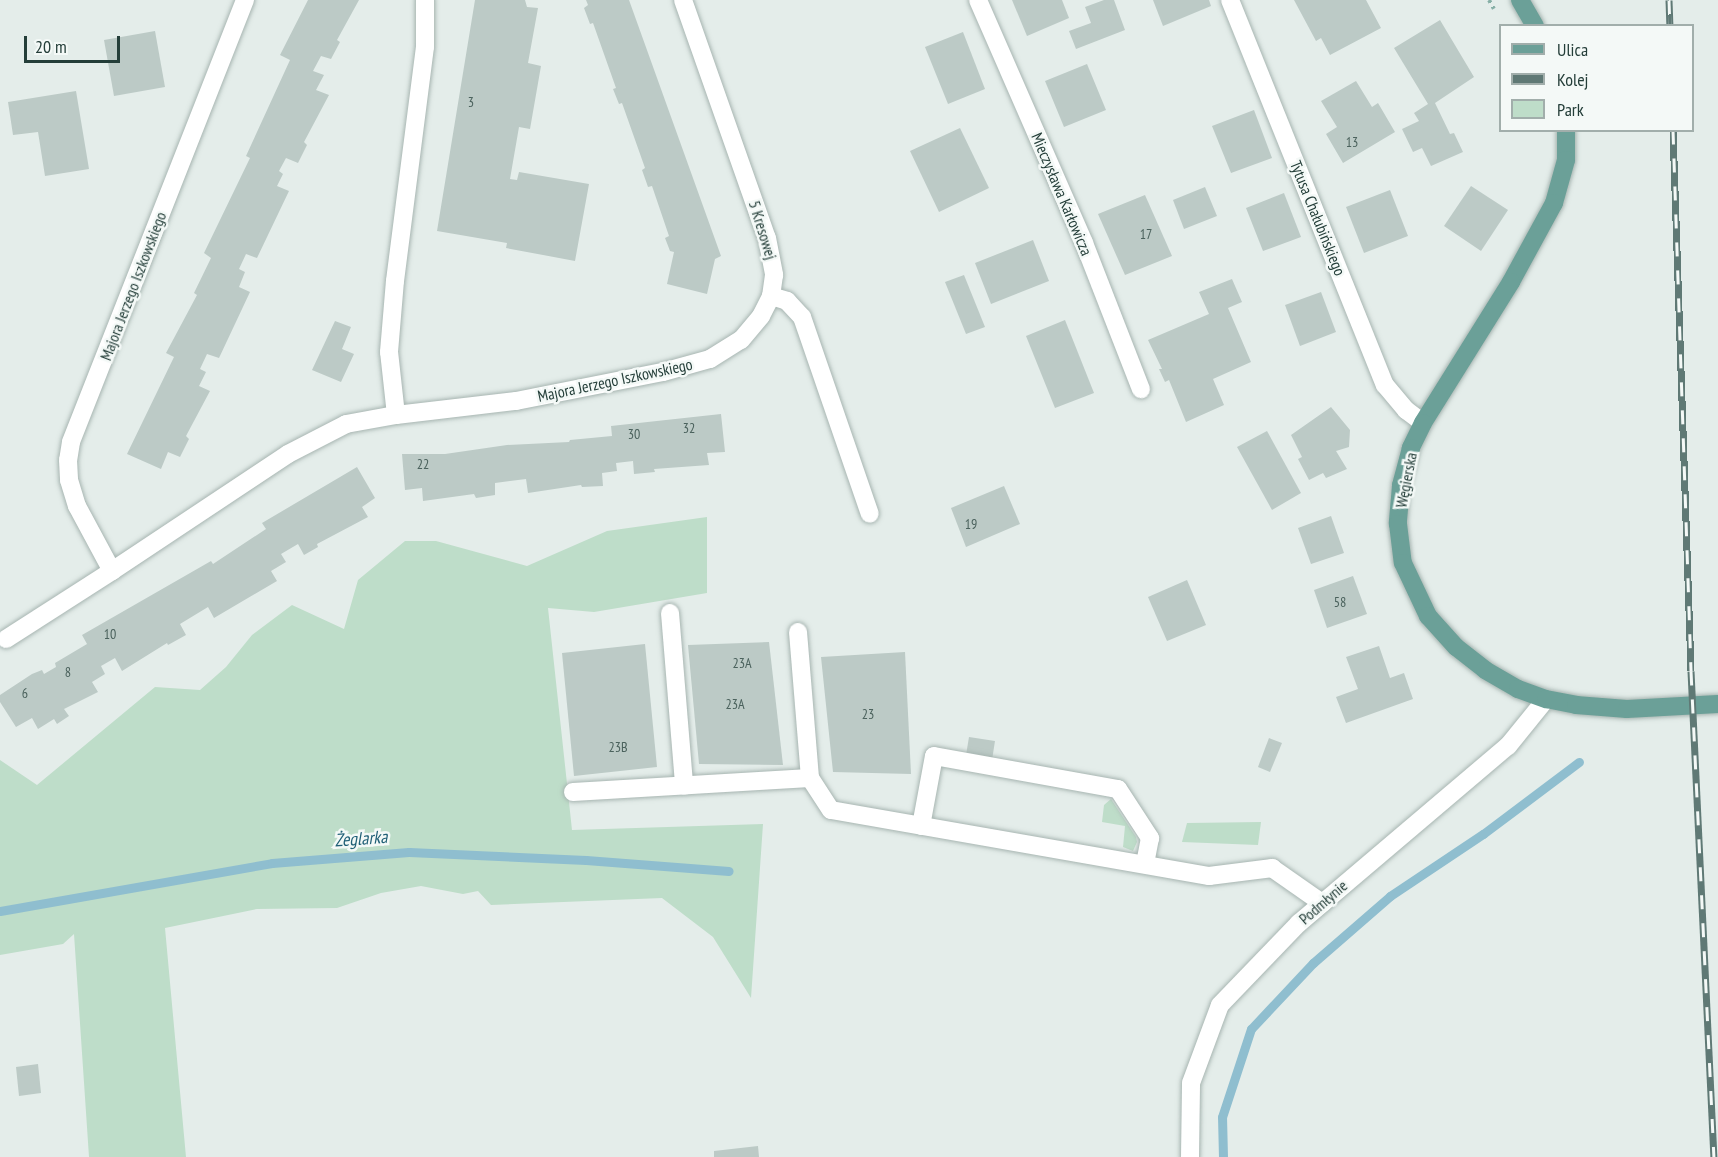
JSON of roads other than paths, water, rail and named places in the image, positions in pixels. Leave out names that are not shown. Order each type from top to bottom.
[{"type":"main road","points":[[1520,0],[1534,24]]},
{"type":"main road","name":"Węgierska","points":[[1566,132],[1566,160],[1554,203],[1511,282],[1423,423],[1411,448],[1401,486],[1398,524],[1403,563],[1428,616],[1456,647],[1501,680],[1546,699],[1576,705],[1627,709],[1718,704]]},
{"type":"street","name":"Majora Jerzego Iszkowskiego","points":[[112,571],[77,506],[69,480],[68,460],[71,441],[245,0]]},
{"type":"street","points":[[396,415],[389,352],[395,281],[425,47],[425,0]]},
{"type":"street","name":"5 Kresowej","points":[[683,0],[767,238],[774,275],[771,296]]},
{"type":"street","name":"Mieczysława Karłowicza","points":[[978,0],[1084,243],[1141,389]]},
{"type":"street","name":"Tytusa Chałubińskiego","points":[[1230,0],[1385,385],[1406,410],[1423,423]]},
{"type":"street","name":"Majora Jerzego Iszkowskiego","points":[[6,639],[315,437],[346,424],[396,415],[516,401],[663,372],[710,359],[741,340],[761,315],[771,296]]},
{"type":"street","points":[[771,296],[787,301],[802,317],[870,514]]},
{"type":"street","points":[[670,613],[684,785]]},
{"type":"street","points":[[798,632],[810,778],[831,810],[1209,876],[1272,868],[1322,903]]},
{"type":"street","name":"Podmłynie","points":[[1190,1157],[1191,1083],[1220,1005],[1299,923],[1508,746],[1546,699]]},
{"type":"street","points":[[921,826],[934,756],[1118,789],[1150,838],[1145,864]]},
{"type":"street","points":[[573,792],[810,778]]},
{"type":"waterway","points":[[1223,1157],[1222,1117],[1251,1029],[1313,963],[1390,896],[1483,834],[1579,762]]},
{"type":"waterway","name":"Żeglarka","points":[[0,911],[272,863],[409,852],[586,860],[729,871]]},
{"type":"railway","points":[[1669,0],[1670,24]]},
{"type":"railway","points":[[1673,132],[1691,671],[1714,1157]]}]
